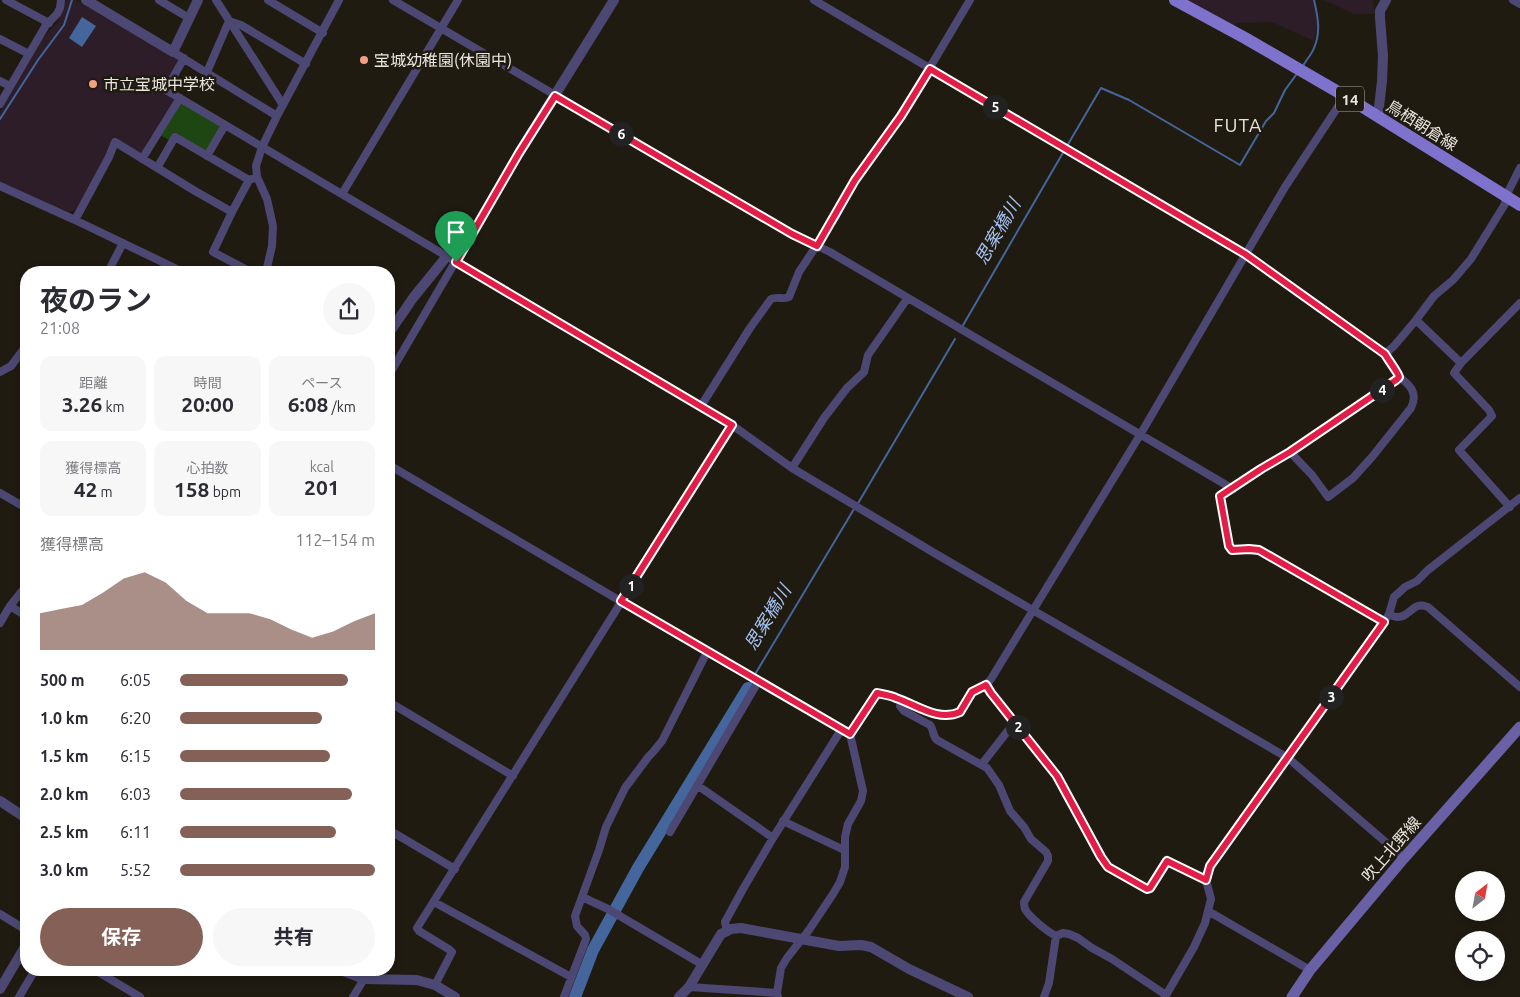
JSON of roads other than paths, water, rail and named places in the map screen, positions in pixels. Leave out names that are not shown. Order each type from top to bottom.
[{"type":"main road","name":"鳥栖朝倉線","points":[[1175,0],[1345,96],[1520,205]]},
{"type":"main road","name":"吹上北野線","points":[[1292,997],[1310,970],[1404,858],[1520,727]]},
{"type":"street","points":[[6,0],[49,23]]},
{"type":"street","points":[[0,104],[46,25],[57,14],[62,0]]},
{"type":"street","points":[[159,0],[189,18]]},
{"type":"street","points":[[173,52],[198,0]]},
{"type":"street","points":[[216,0],[283,105]]},
{"type":"street","points":[[268,0],[322,33]]},
{"type":"street","points":[[267,266],[272,246],[273,226],[267,199],[257,177],[256,166],[262,147],[277,116],[339,0]]},
{"type":"street","points":[[393,0],[1232,489]]},
{"type":"street","points":[[342,194],[458,0]]},
{"type":"street","points":[[395,366],[519,153],[614,0]]},
{"type":"street","points":[[814,0],[1245,254],[1385,354],[1399,374],[1399,377],[1412,388],[1414,402],[1411,408],[1353,478],[1328,497],[1290,452]]},
{"type":"street","points":[[701,406],[750,328],[771,300],[789,297],[799,272],[817,246],[855,180],[901,116],[970,0]]},
{"type":"street","points":[[1378,116],[1383,56],[1380,11],[1386,0]]},
{"type":"street","points":[[1513,0],[1520,4]]},
{"type":"street","points":[[89,1],[277,116]]},
{"type":"street","points":[[229,21],[241,25],[306,64]]},
{"type":"street","points":[[207,72],[229,21]]},
{"type":"street","points":[[0,39],[29,54]]},
{"type":"street","points":[[184,58],[166,90],[701,406],[732,425],[792,468],[936,554],[1288,758],[1404,858]]},
{"type":"street","points":[[0,81],[10,86]]},
{"type":"street","points":[[689,987],[778,996],[782,968],[787,958],[809,930],[840,882],[845,867],[844,850],[848,824],[862,801],[864,791],[850,734],[877,693],[895,697],[921,710],[940,714],[957,713],[965,706],[972,692],[986,685],[1140,435],[1285,187],[1345,96]]},
{"type":"street","points":[[142,159],[180,98]]},
{"type":"street","points":[[206,156],[225,125]]},
{"type":"street","points":[[157,168],[175,137],[249,180]]},
{"type":"street","points":[[74,220],[109,157],[115,142],[232,212]]},
{"type":"street","points":[[1385,354],[1416,320],[1434,296],[1453,280],[1471,259],[1504,204],[1520,168]]},
{"type":"street","points":[[240,266],[213,252],[249,180],[257,177]]},
{"type":"street","points":[[0,186],[171,266]]},
{"type":"street","points":[[111,266],[124,243]]},
{"type":"street","points":[[395,325],[447,256]]},
{"type":"street","points":[[792,468],[827,413],[864,372],[868,356],[907,299]]},
{"type":"street","points":[[1510,507],[1459,450],[1492,416],[1489,410],[1454,375],[1462,363],[1520,303]]},
{"type":"street","points":[[1416,320],[1462,363]]},
{"type":"street","points":[[0,372],[11,366],[20,354]]},
{"type":"street","points":[[1384,622],[1259,550],[1232,550],[1229,546],[1220,496],[1290,452],[1399,377]]},
{"type":"street","points":[[436,985],[452,952],[417,928],[732,425]]},
{"type":"street","points":[[395,468],[754,680],[850,734]]},
{"type":"street","points":[[0,494],[20,505]]},
{"type":"street","points":[[1056,936],[1063,933],[1078,938],[1092,948],[1112,958],[1165,996],[1194,947],[1205,923],[1211,900],[1206,880],[1210,866],[1384,622],[1389,614],[1394,597],[1405,587],[1417,581],[1428,570],[1520,498]]},
{"type":"street","points":[[0,623],[20,594]]},
{"type":"street","points":[[1389,614],[1398,617],[1404,616],[1422,604],[1428,607],[1520,687]]},
{"type":"street","points":[[10,606],[20,612]]},
{"type":"street","points":[[564,997],[586,939],[577,926],[574,916],[600,850],[606,827],[625,788],[648,756],[662,741],[707,652]]},
{"type":"street","points":[[670,832],[754,680]]},
{"type":"street","points":[[986,685],[1057,776],[1108,867],[1147,889],[1150,888],[1167,861],[1206,880]]},
{"type":"street","points":[[903,701],[900,706],[904,711],[930,725],[937,740],[987,768],[999,785],[1010,811],[1024,827],[1031,839],[1046,852],[1048,861],[1024,902],[1024,907],[1032,917],[1056,936]]},
{"type":"street","points":[[395,706],[513,776]]},
{"type":"street","points":[[982,764],[1014,723]]},
{"type":"street","points":[[727,932],[725,922],[730,913],[783,821],[841,730]]},
{"type":"street","points":[[697,785],[773,838]]},
{"type":"street","points":[[0,801],[20,814]]},
{"type":"street","points":[[783,821],[844,850]]},
{"type":"street","points":[[395,834],[455,869]]},
{"type":"street","points":[[582,897],[608,909],[702,965]]},
{"type":"street","points":[[434,902],[571,977]]},
{"type":"street","points":[[1208,911],[1310,970]]},
{"type":"street","points":[[0,914],[20,926]]},
{"type":"street","points":[[680,997],[689,987],[721,934],[731,929],[741,928],[839,946],[861,945],[871,947],[909,969],[968,997]]},
{"type":"street","points":[[1044,997],[1049,983],[1056,936]]},
{"type":"street","points":[[0,989],[20,954]]},
{"type":"street","points":[[19,997],[31,976]]},
{"type":"street","points":[[105,976],[140,997]]},
{"type":"street","points":[[356,976],[364,979],[417,980],[436,985],[456,997]]},
{"type":"street","points":[[353,997],[364,979]]},
{"type":"water","points":[[82,17],[96,26],[82,47],[69,38]]},
{"type":"waterway","points":[[0,119],[38,60],[64,25],[72,0]]},
{"type":"waterway","points":[[1303,66],[1313,50],[1318,36],[1318,18],[1314,0]]},
{"type":"waterway","points":[[1067,146],[1101,88],[1129,100],[1240,165],[1296,75]]},
{"type":"waterway","name":"思案橋川","points":[[962,327],[1064,151]]},
{"type":"waterway","name":"思案橋川","points":[[857,505],[955,339]]},
{"type":"waterway","name":"思案橋川","points":[[754,676],[854,509]]},
{"type":"waterway","name":"思案橋川","points":[[748,688],[752,681]]},
{"type":"waterway","name":"思案橋川","points":[[575,997],[593,950],[638,868],[748,688]]},
{"type":"place","name":"宝城幼稚園(休園中)","points":[[364,60]]},
{"type":"place","name":"市立宝城中学校","points":[[93,84]]},
{"type":"district","name":"FUTA","points":[[1238,125]]}]
